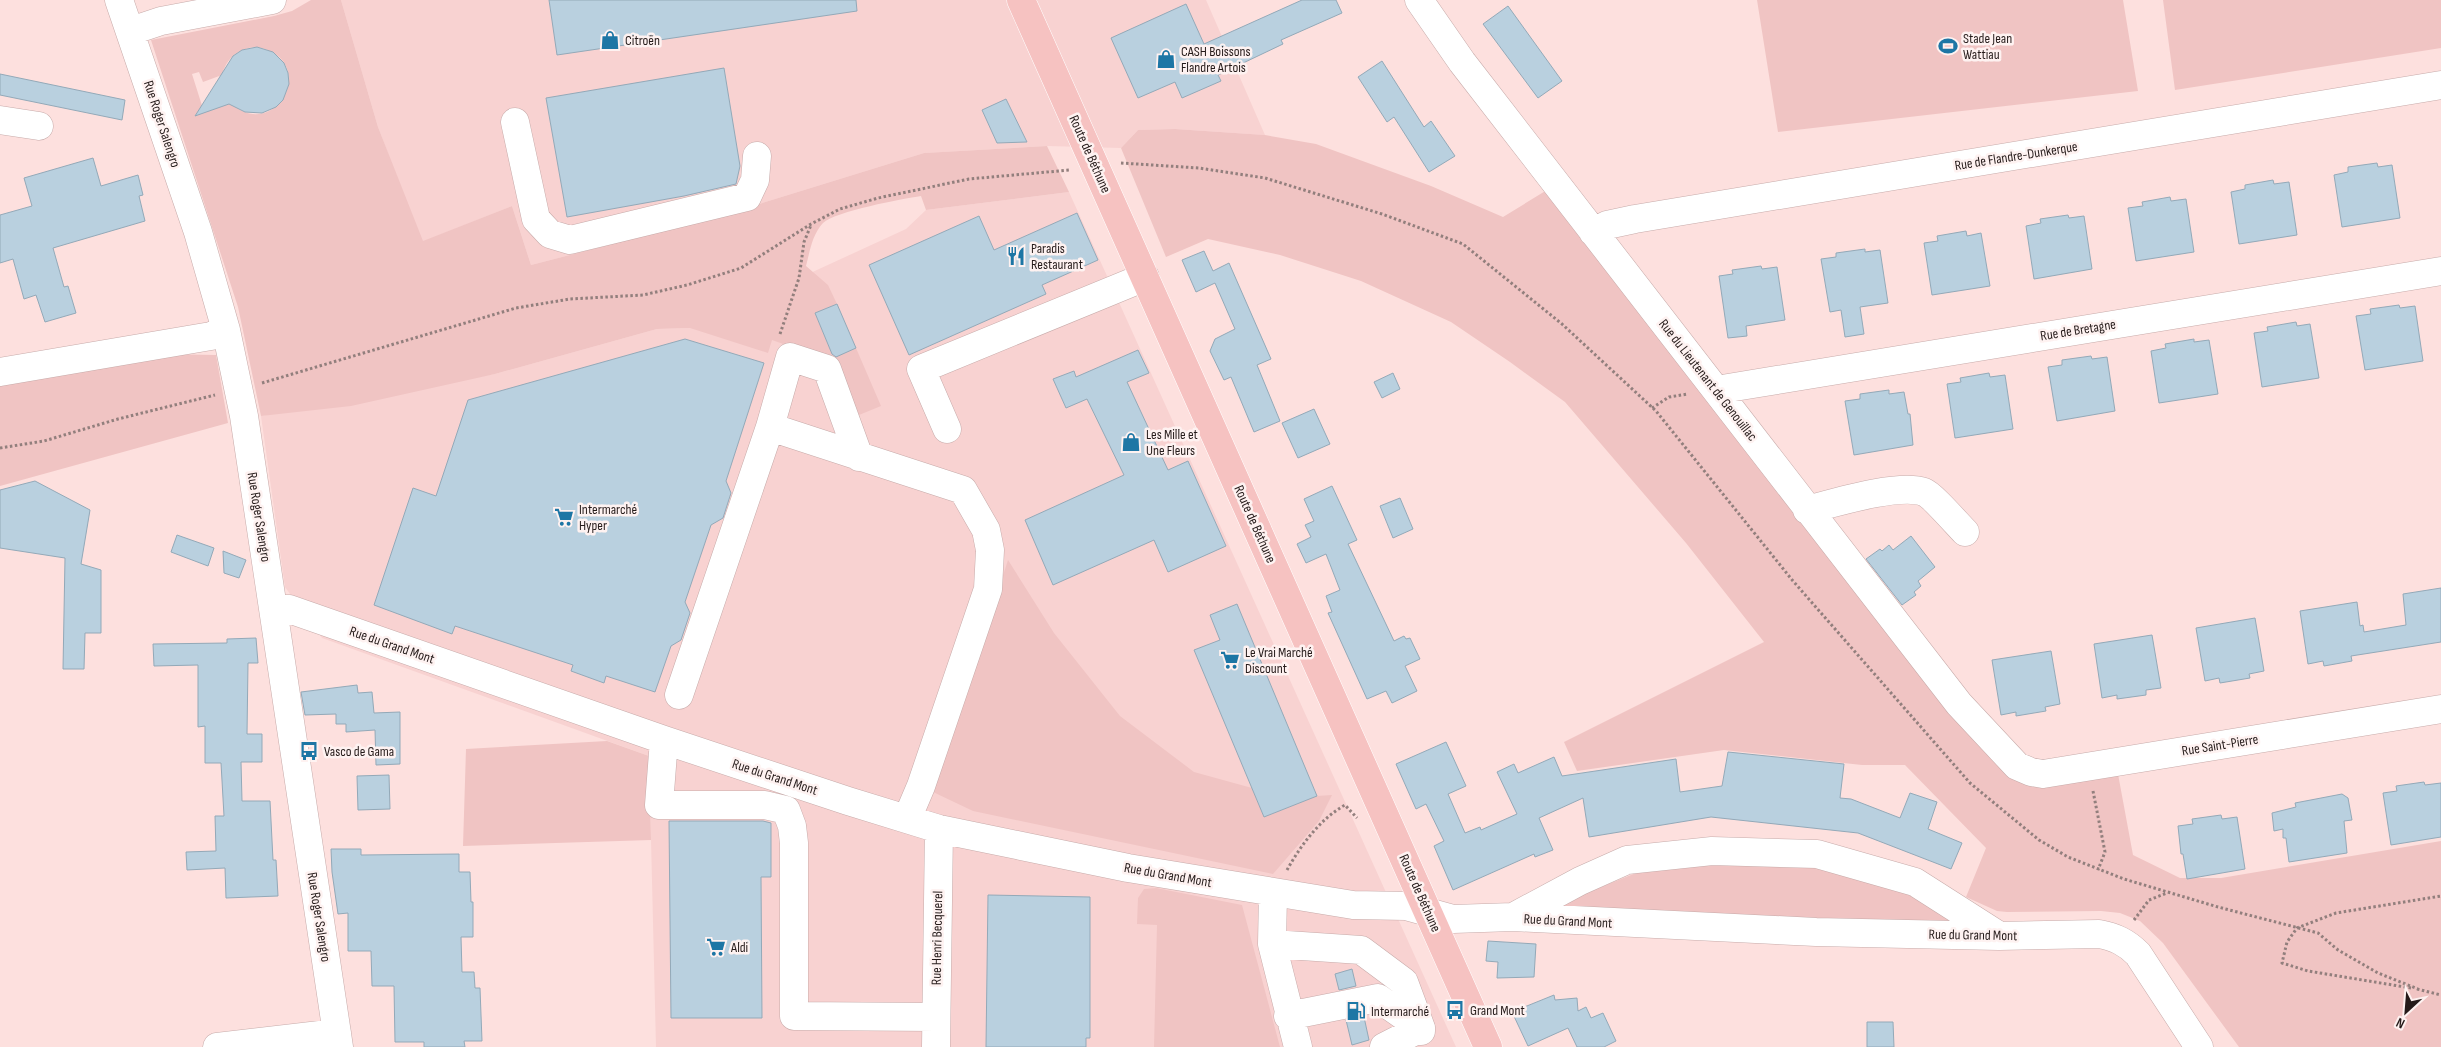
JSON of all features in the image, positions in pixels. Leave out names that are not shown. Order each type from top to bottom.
[{"type":"main road","name":"Route de Béthune","points":[[1021,0],[1488,1047]]},
{"type":"street","name":"Rue Roger Salengro","points":[[119,0],[198,232],[226,330],[244,416],[338,1040]]},
{"type":"street","points":[[130,31],[161,21],[272,0]]},
{"type":"street","name":"Rue du Lieutenant de Genouillac","points":[[1419,0],[1462,62],[1807,510],[1959,704],[2004,754]]},
{"type":"street","name":"Rue de Flandre-Dunkerque","points":[[1593,232],[1607,225],[1634,219],[2441,85]]},
{"type":"street","points":[[0,120],[39,126]]},
{"type":"street","points":[[515,122],[536,219],[550,234],[570,240],[747,197],[755,180],[756,156]]},
{"type":"street","name":"Rue de Bretagne","points":[[1716,390],[2441,271]]},
{"type":"street","points":[[946,429],[921,370],[1145,277]]},
{"type":"street","points":[[0,372],[211,336],[226,330]]},
{"type":"street","points":[[679,695],[770,427],[790,357],[828,369],[859,458]]},
{"type":"street","points":[[770,427],[859,458],[963,490],[986,530],[990,550],[988,589],[922,786],[907,819]]},
{"type":"street","points":[[1807,510],[1860,496],[1910,490],[1925,493],[1965,532]]},
{"type":"street","name":"Rue du Grand Mont","points":[[273,608],[289,610],[323,621],[664,740],[939,829],[1128,868],[1274,894],[1353,905],[1406,906],[1453,919],[1513,918],[1816,932],[1999,936],[2099,934],[2114,937],[2128,944],[2138,954],[2199,1047]]},
{"type":"street","name":"Rue Saint-Pierre","points":[[2004,754],[2017,766],[2031,772],[2043,774],[2441,709]]},
{"type":"street","points":[[664,740],[659,805],[765,805],[786,810],[792,826],[794,843],[794,1016],[936,1017]]},
{"type":"street","name":"Rue Henri Becquerel","points":[[936,1047],[939,829]]},
{"type":"street","points":[[1513,918],[1580,881],[1627,860],[1712,851],[1817,854],[1915,882],[1999,936]]},
{"type":"street","points":[[1274,894],[1272,944],[1288,1016],[1298,1047]]},
{"type":"street","points":[[1272,944],[1360,950],[1404,982],[1423,1037]]},
{"type":"street","points":[[1288,1016],[1378,998],[1423,1037]]},
{"type":"street","points":[[1384,1047],[1423,1037]]},
{"type":"street","points":[[217,1047],[338,1040]]},
{"type":"path","points":[[0,448],[44,441],[118,419],[238,390],[516,308],[570,299],[643,295],[687,285],[741,268],[811,224],[840,209],[878,198],[969,179],[1097,168],[1121,164],[1180,166],[1265,178],[1382,214],[1464,244],[1562,324],[1652,408],[1793,581],[1970,783],[2039,840],[2098,870],[2167,893],[2318,933],[2338,950],[2378,973],[2418,989]]},
{"type":"path","points":[[778,342],[800,278],[804,242],[811,224]]},
{"type":"path","points":[[1652,408],[1670,397],[1716,390]]},
{"type":"path","points":[[2090,766],[2105,852],[2098,870]]},
{"type":"path","points":[[1274,894],[1306,841],[1333,811],[1345,805],[1364,827],[1384,813]]},
{"type":"path","points":[[2132,923],[2150,900],[2167,893]]},
{"type":"path","points":[[2441,896],[2336,913],[2296,928],[2287,942],[2282,963],[2308,971],[2418,989],[2441,995]]},
{"type":"shaded area","points":[[311,0],[341,0],[378,127],[423,241],[512,206],[531,265],[717,217],[924,153],[1047,146],[1069,192],[926,210],[921,196],[855,210],[841,214],[823,223],[814,238],[806,266],[828,285],[837,304],[815,313],[833,357],[856,348],[881,406],[859,415],[837,363],[772,340],[768,353],[690,328],[657,329],[495,374],[351,406],[261,416],[238,307],[151,40],[292,11]],"holes":[[[257,47],[276,55],[286,67],[289,81],[284,95],[275,107],[262,113],[247,113],[231,103],[204,112],[192,74],[199,72],[203,82],[222,75],[231,58],[245,49]]]},
{"type":"shaded area","points":[[341,0],[1206,0],[1265,135],[1175,129],[1138,130],[1121,148],[1047,146],[924,153],[717,217],[531,265],[512,206],[422,242],[378,127]]},
{"type":"shaded area","name":"Stade Jean Wattiau","points":[[1757,0],[2123,0],[2138,91],[1778,132]]},
{"type":"shaded area","points":[[2163,0],[2441,0],[2441,48],[2175,90]]},
{"type":"shaded area","points":[[1175,129],[1265,135],[1316,144],[1431,186],[1503,217],[1547,190],[2006,770],[2118,774],[2133,855],[2180,878],[2221,878],[2441,841],[2441,1047],[2239,1047],[2163,943],[2140,921],[2120,913],[2101,911],[1997,911],[1966,897],[1986,848],[1905,765],[1862,765],[1724,750],[1577,771],[1564,742],[1764,642],[1686,543],[1565,402],[1451,322],[1361,281],[1280,255],[1208,239],[1166,257],[1121,148],[1138,130]]},
{"type":"shaded area","points":[[1069,192],[1456,1047],[656,1047],[649,756],[322,638],[285,587],[261,416],[495,374],[657,329],[691,328],[906,229],[926,210]]},
{"type":"shaded area","points":[[160,354],[216,355],[228,423],[0,486],[0,383]]},
{"type":"shaded area","points":[[1008,560],[1054,633],[1120,716],[1194,772],[1252,788],[1264,817],[1317,796],[1332,795],[1319,821],[1273,874],[973,811],[933,792]]},
{"type":"shaded area","points":[[607,741],[649,756],[651,840],[463,846],[466,749]]},
{"type":"shaded area","points":[[1711,861],[1813,866],[1892,887],[1940,910],[1954,926],[1561,917],[1561,903],[1641,871]]},
{"type":"shaded area","points":[[1156,888],[1242,905],[1280,1047],[1154,1047],[1157,925],[1137,924],[1138,898],[1144,889]]},
{"type":"building","name":"Citroën","points":[[549,0],[856,0],[857,11],[557,55]]},
{"type":"building","name":"CASH Boissons Flandre Artois","points":[[1302,0],[1336,0],[1342,13],[1281,40],[1283,44],[1218,75],[1221,81],[1182,98],[1175,82],[1138,98],[1111,38],[1186,4],[1204,44]]},
{"type":"building","points":[[1508,6],[1562,81],[1538,98],[1483,24]]},
{"type":"building","points":[[257,47],[273,52],[284,63],[288,73],[289,84],[283,100],[276,107],[262,113],[245,112],[229,104],[195,116],[233,56],[242,50]]},
{"type":"building","points":[[1382,61],[1424,127],[1431,121],[1455,156],[1429,172],[1394,117],[1387,122],[1358,77]]},
{"type":"building","points":[[724,68],[740,166],[736,184],[684,196],[567,217],[546,98]]},
{"type":"building","points":[[0,74],[125,100],[122,120],[0,95]]},
{"type":"building","points":[[1006,99],[1027,142],[997,143],[982,110]]},
{"type":"building","points":[[93,158],[101,186],[138,175],[143,195],[139,196],[145,221],[53,248],[64,287],[68,286],[76,313],[45,322],[36,295],[24,299],[13,259],[0,263],[0,215],[32,206],[24,178]]},
{"type":"building","points":[[2377,163],[2378,167],[2392,165],[2400,218],[2342,227],[2334,175],[2348,172],[2348,167]]},
{"type":"building","points":[[2273,180],[2274,184],[2289,182],[2297,235],[2239,244],[2231,192],[2245,189],[2245,185]]},
{"type":"building","points":[[2170,197],[2171,201],[2186,199],[2194,252],[2136,261],[2128,208],[2143,206],[2142,202]]},
{"type":"building","points":[[1077,213],[1098,260],[1042,285],[1046,294],[909,355],[869,265],[979,216],[994,250]]},
{"type":"building","points":[[2068,215],[2069,218],[2084,216],[2092,269],[2034,279],[2026,226],[2041,223],[2040,219]]},
{"type":"building","points":[[1966,231],[1967,236],[1981,233],[1990,286],[1932,295],[1924,243],[1938,241],[1937,236]]},
{"type":"building","points":[[1865,249],[1865,252],[1880,250],[1888,303],[1860,307],[1864,334],[1845,337],[1841,310],[1830,312],[1821,259],[1836,257],[1836,253]]},
{"type":"building","points":[[1204,251],[1213,271],[1229,263],[1271,359],[1257,365],[1280,421],[1254,432],[1231,377],[1224,380],[1210,351],[1215,339],[1235,329],[1215,283],[1196,292],[1182,260]]},
{"type":"building","points":[[1761,266],[1762,269],[1777,267],[1785,320],[1746,326],[1747,336],[1728,338],[1719,276],[1733,274],[1732,270]]},
{"type":"building","points":[[837,304],[856,348],[836,357],[832,354],[815,313]]},
{"type":"building","points":[[2399,305],[2400,308],[2415,306],[2423,361],[2365,370],[2356,316],[2371,314],[2370,309]]},
{"type":"building","points":[[2296,322],[2297,326],[2310,324],[2319,378],[2262,387],[2254,333],[2268,331],[2267,327]]},
{"type":"building","name":"Intermarché Hyper","points":[[685,339],[764,363],[726,481],[731,493],[723,518],[711,525],[685,602],[690,613],[681,640],[671,646],[655,692],[606,676],[604,683],[571,671],[573,665],[455,626],[452,634],[374,605],[413,488],[436,496],[468,400]]},
{"type":"building","points":[[2194,339],[2194,342],[2209,340],[2218,394],[2159,403],[2151,351],[2166,348],[2165,344]]},
{"type":"building","points":[[1138,350],[1149,373],[1127,382],[1168,470],[1188,461],[1226,546],[1168,572],[1154,540],[1053,585],[1025,520],[1124,475],[1087,399],[1066,408],[1053,379],[1074,371],[1076,377]]},
{"type":"building","points":[[2091,356],[2092,359],[2107,357],[2115,411],[2057,421],[2048,367],[2062,365],[2062,360]]},
{"type":"building","points":[[1393,373],[1400,389],[1382,398],[1374,382]]},
{"type":"building","points":[[1989,373],[1990,377],[2005,375],[2013,429],[1955,438],[1947,384],[1961,382],[1960,378]]},
{"type":"building","points":[[1889,390],[1889,394],[1904,392],[1908,414],[1910,414],[1913,445],[1854,455],[1845,401],[1860,399],[1860,394]]},
{"type":"building","points":[[1314,409],[1330,444],[1298,458],[1282,423]]},
{"type":"building","points":[[35,481],[90,510],[81,564],[101,570],[101,633],[85,633],[84,669],[63,669],[65,558],[0,548],[0,490]]},
{"type":"building","points":[[1332,486],[1357,540],[1348,544],[1394,641],[1404,636],[1406,639],[1410,638],[1420,659],[1405,666],[1417,691],[1392,703],[1386,691],[1367,699],[1328,613],[1332,612],[1326,596],[1340,590],[1326,554],[1306,563],[1297,544],[1311,537],[1305,525],[1314,521],[1304,499]]},
{"type":"building","points":[[1400,498],[1413,529],[1393,538],[1380,506]]},
{"type":"building","points":[[177,535],[214,548],[208,566],[171,552]]},
{"type":"building","points":[[1911,536],[1935,567],[1918,581],[1921,586],[1914,592],[1916,595],[1902,605],[1866,559],[1889,545],[1893,550]]},
{"type":"building","points":[[223,551],[246,560],[239,578],[224,573]]},
{"type":"building","points":[[2441,588],[2441,642],[2351,656],[2352,661],[2324,666],[2323,661],[2308,664],[2300,611],[2357,602],[2360,626],[2363,625],[2364,632],[2406,625],[2403,594]]},
{"type":"building","points":[[1237,604],[1317,796],[1264,817],[1194,650],[1220,640],[1210,615]]},
{"type":"building","points":[[2255,618],[2264,671],[2249,674],[2250,678],[2220,683],[2219,678],[2205,681],[2196,628]]},
{"type":"building","points":[[2152,635],[2161,688],[2146,690],[2146,695],[2117,699],[2117,695],[2102,698],[2094,644]]},
{"type":"building","points":[[256,638],[258,663],[248,663],[247,734],[262,734],[262,762],[241,762],[242,801],[270,801],[273,860],[276,860],[278,896],[226,898],[225,868],[187,870],[186,852],[216,851],[215,816],[224,816],[221,763],[205,763],[205,726],[198,727],[198,665],[154,666],[153,644],[227,643],[227,639]]},
{"type":"building","points":[[2051,651],[2060,704],[2045,707],[2046,711],[2016,716],[2016,712],[2001,715],[1992,660]]},
{"type":"building","points":[[357,685],[358,693],[372,692],[374,713],[400,712],[400,764],[376,765],[375,730],[346,732],[346,724],[336,724],[336,714],[305,715],[301,692]]},
{"type":"building","points":[[1446,742],[1466,786],[1448,794],[1465,833],[1480,827],[1481,830],[1517,814],[1497,772],[1514,764],[1518,773],[1554,757],[1562,776],[1676,759],[1680,792],[1722,786],[1728,752],[1844,764],[1840,798],[1851,799],[1900,818],[1910,793],[1937,802],[1928,829],[1962,843],[1951,869],[1858,833],[1711,817],[1589,837],[1583,798],[1539,818],[1553,850],[1535,857],[1534,854],[1453,890],[1434,846],[1444,841],[1426,804],[1416,809],[1396,764]]},
{"type":"building","points":[[389,775],[390,809],[358,810],[357,776]]},
{"type":"building","points":[[2424,782],[2425,785],[2441,783],[2441,837],[2391,845],[2383,793],[2397,791],[2396,786]]},
{"type":"building","points":[[2342,794],[2348,798],[2352,820],[2344,821],[2347,853],[2289,862],[2286,838],[2283,838],[2283,829],[2274,831],[2272,813],[2296,807],[2295,803]]},
{"type":"building","points":[[2221,815],[2222,819],[2237,817],[2245,869],[2187,879],[2183,854],[2181,854],[2178,826],[2193,824],[2192,819]]},
{"type":"building","name":"Aldi","points":[[669,821],[763,821],[771,823],[771,877],[761,877],[762,1018],[671,1018]]},
{"type":"building","points":[[331,849],[361,849],[361,855],[459,854],[459,872],[470,872],[471,902],[473,902],[473,937],[461,937],[462,972],[474,972],[475,988],[480,988],[482,1041],[464,1041],[465,1047],[424,1047],[424,1042],[395,1042],[394,986],[372,986],[371,951],[348,951],[348,913],[338,914]]},
{"type":"building","points":[[988,895],[1090,897],[1090,1038],[1086,1038],[1086,1047],[986,1047]]},
{"type":"building","points":[[1488,941],[1536,944],[1534,977],[1497,978],[1498,962],[1486,961]]},
{"type":"building","points":[[1352,969],[1356,986],[1339,990],[1335,974]]},
{"type":"building","points":[[1554,995],[1555,1000],[1577,998],[1578,1011],[1586,1007],[1591,1018],[1603,1013],[1616,1041],[1604,1047],[1577,1047],[1568,1028],[1528,1046],[1512,1012]]},
{"type":"building","points":[[1364,1017],[1369,1040],[1352,1045],[1346,1020]]},
{"type":"building","points":[[1867,1022],[1893,1022],[1894,1047],[1867,1047]]},
{"type":"place","name":"Citroën","points":[[610,40]]},
{"type":"place","name":"Stade Jean Wattiau","points":[[1948,46]]},
{"type":"place","name":"CASH Boissons Flandre Artois","points":[[1166,59]]},
{"type":"place","name":"Paradis Restaurant","points":[[1016,256]]},
{"type":"place","name":"Les Mille et Une Fleurs","points":[[1131,442]]},
{"type":"place","name":"Intermarché Hyper","points":[[564,517]]},
{"type":"place","name":"Le Vrai Marché Discount","points":[[1230,660]]},
{"type":"place","name":"Vasco de Gama","points":[[309,751]]},
{"type":"place","name":"Aldi","points":[[716,947]]},
{"type":"place","name":"Grand Mont","points":[[1455,1010]]},
{"type":"place","name":"Intermarché","points":[[1356,1011]]}]
